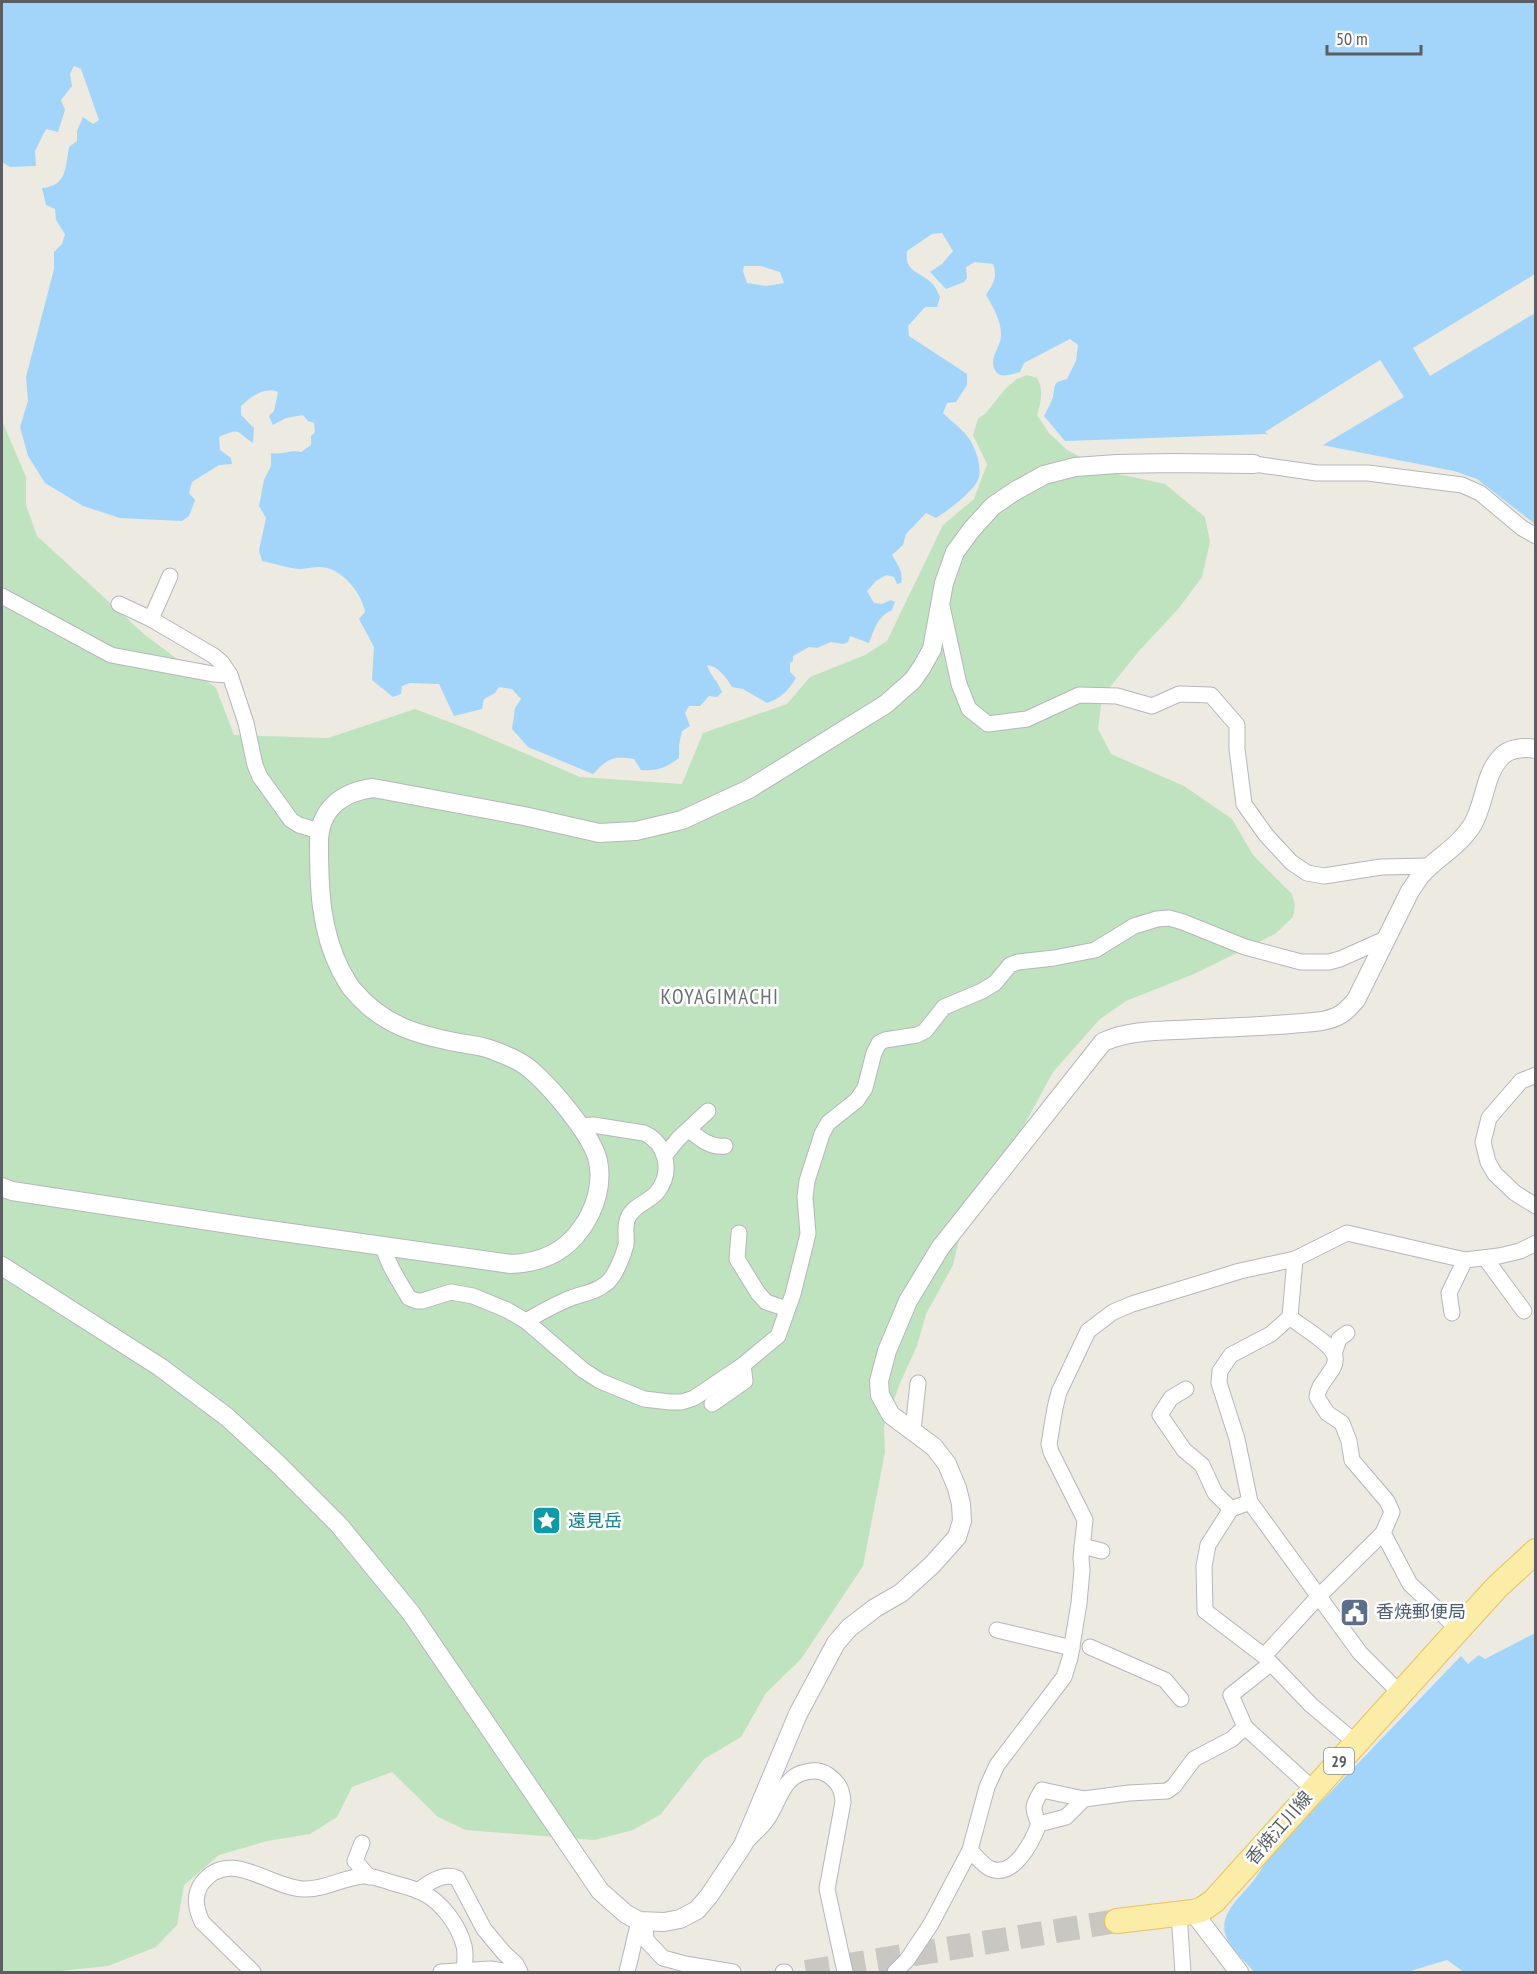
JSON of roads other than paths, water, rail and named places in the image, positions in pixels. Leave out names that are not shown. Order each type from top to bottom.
[{"type":"main road","name":"香焼江川線","points":[[1117,1921],[1186,1913],[1207,1906],[1220,1895],[1458,1629],[1497,1587],[1536,1551]]},
{"type":"street","points":[[2,1187],[12,1191],[262,1229],[511,1264],[531,1263],[551,1257],[576,1237],[587,1221],[596,1201],[599,1183],[598,1160],[579,1126],[530,1069],[494,1050],[413,1033],[393,1024],[351,989],[329,946],[320,887],[319,831],[322,819],[344,796],[357,790],[373,788],[524,816],[599,833],[636,831],[682,820],[749,789],[886,704],[913,680],[932,649],[944,584],[955,552],[972,529],[993,506],[1015,491],[1044,475],[1076,467],[1117,464],[1254,464],[1317,473],[1368,473],[1461,484],[1480,493],[1522,528],[1536,536]]},
{"type":"street","points":[[151,619],[170,576]]},
{"type":"street","points":[[2,596],[111,655],[213,674],[230,675]]},
{"type":"street","points":[[941,603],[959,684],[969,709],[988,724],[1027,719],[1079,695],[1117,696],[1152,706],[1179,694],[1211,695],[1237,725],[1237,749],[1244,804],[1266,835],[1291,862],[1307,873],[1324,876],[1381,867],[1431,866]]},
{"type":"street","points":[[119,604],[151,619],[222,663],[230,675],[246,723],[255,765],[260,777],[291,820],[319,831]]},
{"type":"street","points":[[743,1845],[798,1713],[836,1643],[849,1628],[875,1608],[901,1593],[932,1565],[957,1537],[962,1521],[957,1488],[947,1464],[934,1447],[891,1415],[883,1402],[879,1388],[887,1351],[908,1301],[940,1248],[1103,1042],[1136,1033],[1296,1024],[1340,1017],[1356,1000],[1410,891],[1421,875],[1455,847],[1472,824],[1479,810],[1489,775],[1499,758],[1512,750],[1536,749]]},
{"type":"street","points":[[383,1246],[395,1274],[412,1300],[428,1300],[451,1292],[461,1293],[507,1310],[526,1321],[583,1370],[600,1381],[644,1399],[682,1402],[694,1398],[743,1365],[778,1336],[808,1234],[805,1197],[807,1181],[822,1134],[828,1123],[857,1100],[865,1088],[874,1053],[881,1042],[917,1035],[925,1031],[944,1007],[995,983],[1010,965],[1026,960],[1054,958],[1095,950],[1134,926],[1157,919],[1169,918],[1184,922],[1245,947],[1301,962],[1329,962],[1340,959],[1385,939]]},
{"type":"street","points":[[1536,1075],[1521,1081],[1489,1118],[1483,1142],[1488,1162],[1495,1174],[1515,1193],[1536,1206]]},
{"type":"street","points":[[665,1155],[708,1111]]},
{"type":"street","points":[[526,1321],[572,1297],[594,1292],[609,1282],[625,1246],[626,1220],[630,1213],[659,1190],[666,1172],[665,1155],[657,1141],[644,1132],[593,1125],[579,1126]]},
{"type":"street","points":[[688,1130],[717,1147],[726,1146]]},
{"type":"street","points":[[739,1233],[737,1259],[758,1293],[766,1302],[787,1309]]},
{"type":"street","points":[[895,1972],[907,1960],[931,1924],[970,1850],[987,1787],[997,1765],[1064,1677],[1072,1648],[1079,1604],[1085,1520],[1049,1444],[1054,1408],[1059,1392],[1088,1331],[1113,1312],[1132,1304],[1228,1274],[1295,1259],[1347,1233],[1466,1260],[1520,1251],[1536,1243]]},
{"type":"street","points":[[1485,1258],[1524,1311]]},
{"type":"street","points":[[1295,1259],[1290,1317],[1271,1334],[1231,1355],[1220,1371],[1219,1383],[1238,1440],[1250,1502],[1360,1653],[1401,1694]]},
{"type":"street","points":[[1452,1313],[1449,1293],[1466,1260]]},
{"type":"street","points":[[2,1266],[160,1367],[227,1417],[339,1525],[411,1613],[589,1877],[611,1902],[627,1914],[642,1921],[654,1923],[674,1920],[697,1910],[743,1845],[767,1820],[791,1779],[802,1772],[814,1770],[824,1772],[838,1783],[842,1789],[843,1802],[826,1889],[845,1972]]},
{"type":"street","points":[[1290,1317],[1324,1343],[1334,1354]]},
{"type":"street","points":[[1312,1790],[1245,1727],[1231,1695],[1267,1660],[1319,1596],[1383,1533],[1392,1512],[1387,1501],[1352,1460],[1349,1441],[1342,1423],[1322,1408],[1317,1397],[1320,1385],[1332,1370],[1339,1339],[1347,1333]]},
{"type":"street","points":[[712,1404],[745,1381],[743,1365]]},
{"type":"street","points":[[913,1431],[918,1383]]},
{"type":"street","points":[[1186,1389],[1171,1398],[1160,1415],[1184,1450],[1203,1465],[1215,1493],[1231,1509]]},
{"type":"street","points":[[1250,1502],[1231,1509],[1206,1554],[1204,1566],[1206,1611],[1267,1660],[1311,1705],[1356,1743]]},
{"type":"street","points":[[1383,1533],[1410,1584],[1458,1629]]},
{"type":"street","points":[[1082,1546],[1102,1551]]},
{"type":"street","points":[[996,1630],[1072,1648]]},
{"type":"street","points":[[1090,1647],[1165,1680],[1181,1699]]},
{"type":"street","points":[[1039,1824],[1034,1814],[1034,1803],[1042,1790],[1084,1799],[1167,1791],[1174,1786],[1194,1759],[1232,1739],[1245,1727]]},
{"type":"street","points":[[970,1850],[991,1869],[998,1871],[1007,1869],[1026,1850],[1039,1824],[1066,1817],[1084,1799]]},
{"type":"street","points":[[362,1843],[355,1861],[369,1877]]},
{"type":"street","points":[[253,1972],[202,1922],[197,1912],[199,1889],[207,1878],[218,1871],[236,1868],[246,1870],[290,1887],[303,1889],[318,1888],[362,1876],[418,1891],[434,1900],[457,1928],[465,1949],[464,1969]]},
{"type":"street","points":[[418,1891],[446,1876],[457,1878],[484,1929],[516,1964],[520,1972]]},
{"type":"street","points":[[1183,1972],[1186,1913]]},
{"type":"street","points":[[1186,1913],[1239,1972]]},
{"type":"street","points":[[642,1921],[646,1940],[663,1958],[686,1969],[733,1972]]},
{"type":"street","points":[[627,1972],[642,1921]]},
{"type":"street","points":[[441,1972],[464,1969],[511,1972]]},
{"type":"water","points":[[2,2],[1535,2],[1535,524],[1477,479],[1454,471],[1266,434],[1065,441],[1044,416],[1056,384],[1067,379],[1076,361],[1078,345],[1070,339],[1024,363],[1020,372],[1006,376],[997,373],[993,361],[1001,338],[1001,329],[986,295],[995,277],[993,264],[975,262],[966,267],[967,278],[964,282],[946,289],[930,272],[942,264],[953,251],[942,233],[932,234],[907,251],[907,258],[910,268],[933,284],[940,297],[937,307],[925,307],[908,326],[909,336],[967,374],[967,385],[956,402],[947,403],[943,413],[973,445],[980,469],[975,485],[959,501],[936,518],[926,513],[906,534],[903,545],[892,555],[901,572],[901,583],[897,584],[894,577],[886,575],[876,581],[867,591],[874,603],[882,604],[891,600],[895,602],[892,610],[877,624],[869,643],[850,636],[848,642],[843,644],[831,642],[817,648],[809,647],[793,656],[790,672],[796,678],[784,694],[767,703],[743,689],[732,687],[718,670],[707,665],[722,692],[717,697],[709,696],[700,706],[689,706],[685,713],[690,726],[682,731],[679,758],[661,768],[641,770],[634,759],[616,758],[607,761],[593,774],[528,747],[512,729],[515,708],[521,699],[512,689],[499,687],[495,693],[484,699],[482,709],[454,716],[439,684],[410,683],[402,686],[401,694],[393,697],[372,680],[374,647],[359,619],[365,612],[352,585],[340,574],[323,567],[299,569],[262,561],[259,550],[266,518],[259,506],[264,480],[271,466],[271,453],[301,452],[311,445],[311,436],[315,432],[314,423],[308,421],[303,415],[286,418],[273,425],[269,416],[274,411],[278,392],[263,391],[241,406],[241,415],[254,428],[253,443],[238,432],[219,437],[220,450],[231,458],[232,464],[219,465],[192,482],[189,493],[195,500],[189,516],[182,521],[120,518],[83,506],[45,483],[28,456],[20,427],[28,401],[26,377],[54,269],[54,252],[62,244],[65,234],[56,220],[55,209],[46,205],[42,188],[56,184],[63,175],[69,147],[77,141],[77,131],[83,117],[93,124],[99,120],[81,69],[74,66],[70,74],[72,86],[61,100],[65,110],[58,132],[46,129],[35,151],[36,166],[10,167],[2,162]],"holes":[[[744,266],[761,266],[780,272],[784,283],[766,286],[747,283],[743,271]]]},
{"type":"water","points":[[1535,1633],[1535,1972],[1464,1972],[1447,1960],[1407,1972],[1254,1972],[1227,1939],[1226,1916],[1271,1854],[1461,1656],[1468,1664],[1479,1655],[1485,1659]]},
{"type":"tunnel","points":[[806,1972],[1117,1921]]},
{"type":"place","name":"遠見岳","points":[[547,1521]]},
{"type":"place","name":"香焼郵便局","points":[[1355,1612]]},
{"type":"district","name":"KOYAGIMACHI","points":[[720,997]]}]
